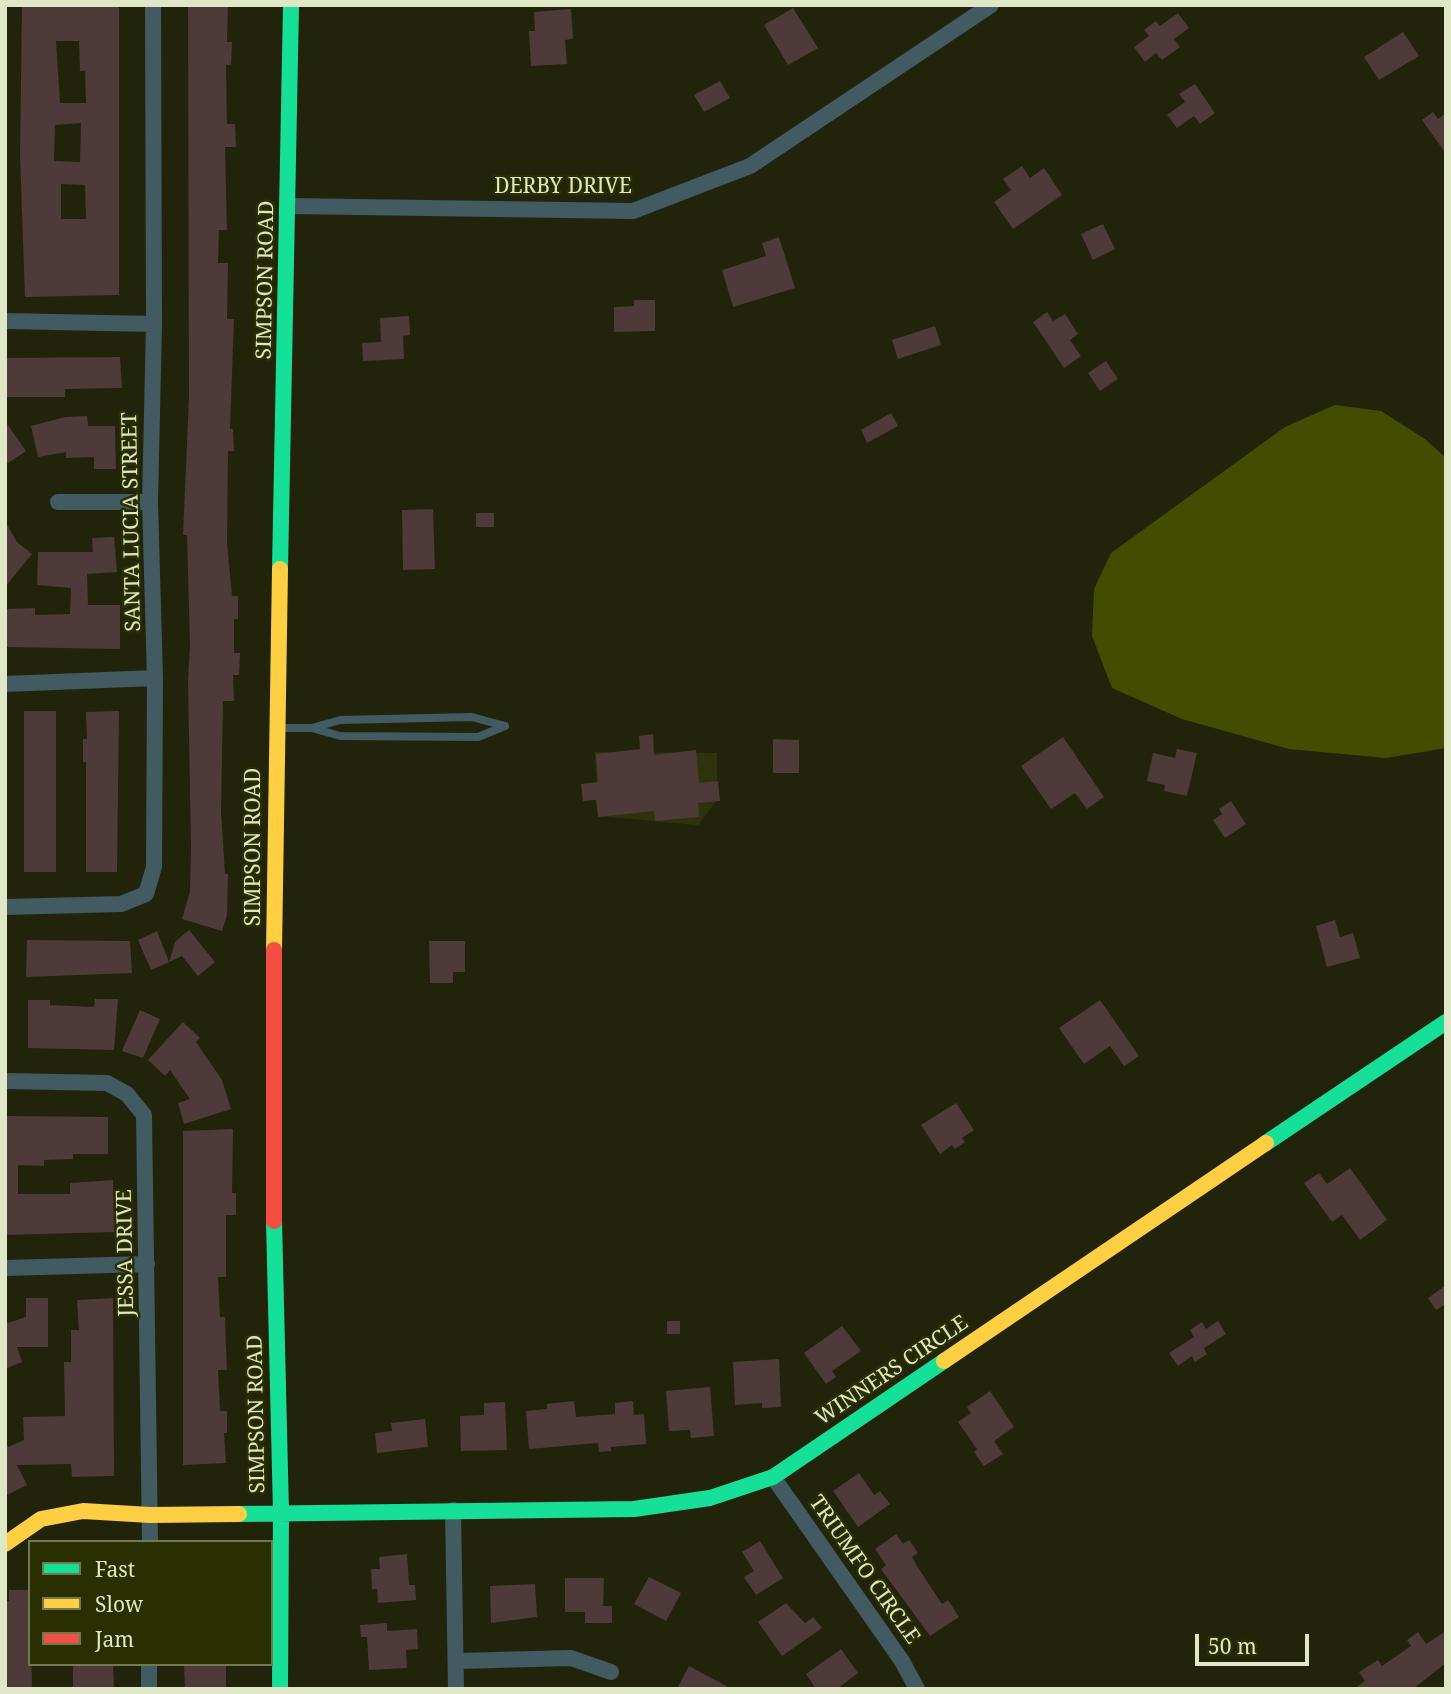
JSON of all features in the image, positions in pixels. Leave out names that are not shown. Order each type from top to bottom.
[{"type":"main road","name":"SIMPSON ROAD","points":[[280,1689],[281,1513],[272,1127],[276,728],[289,206],[290,5]]},
{"type":"main road","name":"WINNERS CIRCLE","points":[[5,1544],[41,1519],[83,1511],[150,1516],[634,1509],[710,1498],[773,1477],[1446,1022]]},
{"type":"street","name":"SANTA LUCIA STREET","points":[[5,907],[121,904],[146,894],[155,867],[155,678],[149,502],[154,324],[153,5]]},
{"type":"street","name":"DERBY DRIVE","points":[[289,206],[633,211],[750,166],[991,5]]},
{"type":"street","points":[[5,321],[154,324]]},
{"type":"street","points":[[58,502],[149,502]]},
{"type":"street","points":[[5,684],[155,678]]},
{"type":"street","name":"JESSA DRIVE","points":[[5,1081],[107,1083],[127,1094],[144,1115],[150,1540]]},
{"type":"street","points":[[5,1268],[147,1264]]},
{"type":"street","name":"TRIUMFO CIRCLE","points":[[773,1477],[902,1661],[917,1689]]},
{"type":"street","points":[[453,1510],[456,1689]]},
{"type":"street","points":[[457,1661],[571,1658],[611,1672]]},
{"type":"street","points":[[149,1666],[149,1689]]},
{"type":"lane","points":[[276,728],[313,727],[340,720],[472,717],[505,726],[478,737],[341,736],[313,727]]},
{"type":"shaded area","points":[[595,752],[717,753],[717,800],[698,825],[598,816]]},
{"type":"green space","points":[[1335,405],[1381,411],[1425,439],[1446,458],[1446,748],[1386,758],[1289,749],[1182,719],[1112,688],[1092,636],[1094,589],[1111,553],[1285,427]]},
{"type":"building","points":[[22,5],[119,5],[119,295],[25,297],[20,156]],"holes":[[[56,41],[79,41],[80,71],[85,71],[86,103],[60,103]],[[81,123],[80,162],[54,161],[55,125]],[[61,184],[85,185],[86,219],[61,219]]]},
{"type":"building","points":[[188,5],[228,5],[227,42],[232,42],[231,65],[226,65],[227,124],[235,124],[236,147],[225,147],[227,230],[219,230],[218,263],[228,263],[227,319],[234,319],[230,429],[233,429],[234,451],[228,451],[227,542],[232,596],[238,596],[238,619],[234,619],[234,653],[240,653],[239,675],[233,675],[234,701],[223,701],[221,812],[225,874],[228,874],[227,915],[222,931],[182,919],[190,892],[191,847],[188,681],[190,646],[187,535],[183,535],[189,397]]},
{"type":"building","points":[[793,8],[818,48],[788,65],[764,25]]},
{"type":"building","points":[[571,9],[573,39],[565,40],[567,64],[531,66],[529,31],[535,31],[534,12]]},
{"type":"building","points":[[1178,13],[1189,28],[1174,39],[1180,47],[1162,60],[1156,53],[1145,62],[1134,47],[1149,36],[1144,30],[1156,21],[1160,26]]},
{"type":"building","points":[[1403,32],[1419,56],[1379,80],[1364,57]]},
{"type":"building","points":[[720,81],[730,98],[704,112],[694,95]]},
{"type":"building","points":[[1195,84],[1215,113],[1200,124],[1194,116],[1177,128],[1167,115],[1185,102],[1179,94]]},
{"type":"building","points":[[1433,112],[1438,119],[1446,113],[1446,154],[1422,120]]},
{"type":"building","points":[[1022,166],[1030,178],[1044,168],[1062,195],[1013,229],[994,202],[1011,190],[1003,179]]},
{"type":"building","points":[[1103,224],[1115,249],[1093,260],[1081,234]]},
{"type":"building","points":[[779,237],[795,288],[733,307],[722,270],[766,256],[762,243]]},
{"type":"building","points":[[634,300],[655,300],[655,331],[614,332],[614,307],[634,306]]},
{"type":"building","points":[[1047,312],[1053,321],[1065,314],[1078,334],[1070,340],[1081,356],[1064,368],[1033,322]]},
{"type":"building","points":[[409,316],[410,335],[403,336],[404,359],[363,361],[362,343],[381,342],[380,318]]},
{"type":"building","points":[[935,326],[941,345],[898,359],[892,340]]},
{"type":"building","points":[[120,357],[122,388],[65,389],[65,397],[5,397],[5,358]]},
{"type":"building","points":[[1106,361],[1118,379],[1100,391],[1088,373]]},
{"type":"building","points":[[891,413],[898,426],[867,443],[861,430]]},
{"type":"building","points":[[87,416],[88,426],[115,426],[116,469],[94,469],[94,457],[66,458],[66,452],[38,457],[31,426],[65,417]]},
{"type":"building","points":[[5,421],[26,451],[5,465]]},
{"type":"building","points":[[433,509],[435,569],[403,570],[402,510]]},
{"type":"building","points":[[476,513],[494,513],[494,527],[476,527]]},
{"type":"building","points":[[5,521],[17,542],[32,554],[5,587]]},
{"type":"building","points":[[114,537],[117,572],[87,574],[88,605],[120,605],[120,649],[5,647],[5,609],[35,608],[35,615],[70,614],[71,588],[37,585],[38,552],[93,552],[92,538]]},
{"type":"building","points":[[24,711],[56,711],[56,872],[24,872]]},
{"type":"building","points":[[119,711],[117,872],[86,872],[86,762],[83,762],[83,739],[87,739],[86,712]]},
{"type":"building","points":[[653,734],[654,755],[696,750],[699,783],[718,781],[720,801],[698,803],[699,817],[655,821],[654,811],[598,817],[596,800],[583,801],[581,784],[598,782],[596,754],[640,749],[639,736]]},
{"type":"building","points":[[1063,737],[1104,797],[1087,809],[1075,793],[1051,809],[1021,766]]},
{"type":"building","points":[[773,739],[799,740],[799,773],[773,773]]},
{"type":"building","points":[[1177,749],[1197,753],[1187,796],[1164,791],[1165,785],[1147,781],[1153,753],[1175,758]]},
{"type":"building","points":[[1231,801],[1246,824],[1225,838],[1213,820],[1222,814],[1219,809]]},
{"type":"building","points":[[1335,920],[1340,937],[1353,933],[1360,958],[1327,967],[1316,926]]},
{"type":"building","points":[[189,930],[215,962],[198,976],[182,956],[169,962],[175,942]]},
{"type":"building","points":[[157,931],[169,962],[151,970],[138,940]]},
{"type":"building","points":[[27,940],[130,941],[132,973],[26,977]]},
{"type":"building","points":[[429,941],[465,941],[465,972],[453,972],[453,983],[430,983]]},
{"type":"building","points":[[95,999],[118,999],[114,1050],[28,1048],[28,1000],[50,1000],[50,1005],[94,1007]]},
{"type":"building","points":[[1100,1000],[1139,1056],[1124,1066],[1110,1046],[1084,1064],[1059,1028]]},
{"type":"building","points":[[140,1010],[160,1019],[143,1058],[122,1051]]},
{"type":"building","points":[[183,1022],[200,1038],[196,1042],[222,1080],[231,1109],[184,1124],[178,1103],[190,1099],[170,1070],[165,1076],[148,1060]]},
{"type":"building","points":[[956,1103],[974,1130],[962,1138],[965,1142],[955,1149],[952,1145],[940,1154],[921,1125]]},
{"type":"building","points":[[5,1116],[108,1117],[108,1154],[73,1154],[73,1159],[44,1160],[44,1166],[18,1165],[18,1194],[70,1194],[70,1183],[113,1180],[114,1232],[5,1235]]},
{"type":"building","points":[[233,1129],[232,1193],[236,1193],[236,1215],[226,1215],[226,1277],[218,1277],[220,1317],[225,1317],[227,1370],[218,1370],[220,1411],[227,1411],[227,1433],[224,1433],[226,1463],[183,1465],[183,1131]]},
{"type":"building","points":[[1350,1168],[1387,1220],[1360,1240],[1342,1215],[1332,1222],[1304,1183],[1319,1173],[1327,1184]]},
{"type":"building","points":[[1446,1285],[1446,1304],[1436,1310],[1428,1298]]},
{"type":"building","points":[[26,1298],[48,1298],[48,1347],[17,1347],[22,1362],[5,1369],[5,1320],[8,1323],[26,1317]]},
{"type":"building","points":[[113,1298],[114,1476],[72,1477],[71,1464],[17,1465],[27,1485],[5,1496],[5,1441],[8,1447],[24,1440],[23,1417],[65,1416],[64,1362],[71,1362],[71,1330],[79,1330],[77,1300]]},
{"type":"building","points":[[667,1321],[680,1321],[680,1334],[667,1334]]},
{"type":"building","points":[[1218,1321],[1226,1334],[1204,1348],[1207,1354],[1195,1362],[1192,1356],[1178,1366],[1169,1353],[1194,1337],[1190,1330],[1202,1322],[1206,1329]]},
{"type":"building","points":[[842,1326],[861,1351],[832,1371],[836,1377],[826,1384],[804,1353]]},
{"type":"building","points":[[779,1359],[781,1407],[762,1408],[762,1403],[735,1405],[733,1362]]},
{"type":"building","points":[[710,1387],[714,1436],[691,1438],[690,1430],[669,1431],[666,1391]]},
{"type":"building","points":[[990,1391],[1014,1427],[994,1441],[1003,1454],[984,1466],[974,1452],[977,1449],[958,1422],[971,1413],[967,1407]]},
{"type":"building","points":[[574,1401],[576,1417],[615,1414],[615,1403],[633,1401],[634,1415],[644,1414],[646,1444],[611,1447],[611,1451],[599,1452],[598,1443],[529,1449],[526,1411],[547,1409],[547,1404]]},
{"type":"building","points":[[505,1402],[507,1450],[461,1451],[460,1416],[484,1415],[484,1403]]},
{"type":"building","points":[[425,1419],[428,1447],[377,1453],[375,1433],[392,1431],[391,1423]]},
{"type":"building","points":[[859,1473],[874,1495],[880,1491],[890,1504],[858,1527],[833,1491]]},
{"type":"building","points":[[896,1534],[903,1544],[909,1540],[918,1553],[912,1557],[917,1566],[942,1604],[948,1600],[959,1617],[930,1636],[881,1569],[886,1565],[875,1549]]},
{"type":"building","points":[[760,1541],[783,1578],[756,1595],[744,1577],[754,1571],[742,1552]]},
{"type":"building","points":[[407,1554],[409,1585],[415,1585],[416,1600],[378,1603],[377,1589],[372,1589],[371,1569],[380,1569],[379,1557]]},
{"type":"building","points":[[649,1577],[681,1593],[666,1621],[634,1604]]},
{"type":"building","points":[[565,1578],[604,1578],[603,1606],[612,1606],[612,1623],[585,1623],[585,1612],[565,1612]]},
{"type":"building","points":[[535,1584],[537,1617],[491,1623],[490,1586]]},
{"type":"building","points":[[9,1590],[28,1590],[28,1666],[32,1666],[32,1689],[5,1689],[5,1601],[9,1601]]},
{"type":"building","points":[[786,1603],[805,1623],[813,1617],[822,1628],[782,1656],[758,1622]]},
{"type":"building","points":[[387,1623],[387,1631],[417,1629],[418,1649],[406,1650],[407,1668],[369,1670],[367,1637],[361,1637],[360,1625]]},
{"type":"building","points":[[1446,1631],[1446,1663],[1413,1689],[1354,1689],[1365,1681],[1359,1672],[1378,1660],[1382,1666],[1411,1646],[1407,1640],[1418,1632],[1426,1644]]},
{"type":"building","points":[[841,1649],[858,1673],[837,1689],[816,1689],[806,1674]]},
{"type":"building","points":[[73,1666],[113,1666],[114,1689],[73,1689]]},
{"type":"building","points":[[184,1666],[226,1666],[226,1689],[185,1689]]},
{"type":"building","points":[[689,1666],[732,1689],[677,1689]]},
{"type":"traffic: fast","points":[[280,569],[291,5]]},
{"type":"traffic: fast","points":[[1266,1143],[1446,1022]]},
{"type":"traffic: fast","points":[[274,1221],[281,1512],[280,1689]]},
{"type":"traffic: fast","points":[[239,1514],[634,1509],[710,1498],[773,1477],[944,1361]]},
{"type":"traffic: slow","points":[[274,950],[280,569]]},
{"type":"traffic: slow","points":[[944,1361],[1266,1143]]},
{"type":"traffic: slow","points":[[5,1544],[41,1519],[83,1511],[150,1515],[239,1514]]},
{"type":"traffic: jam","points":[[274,950],[274,1221]]}]
